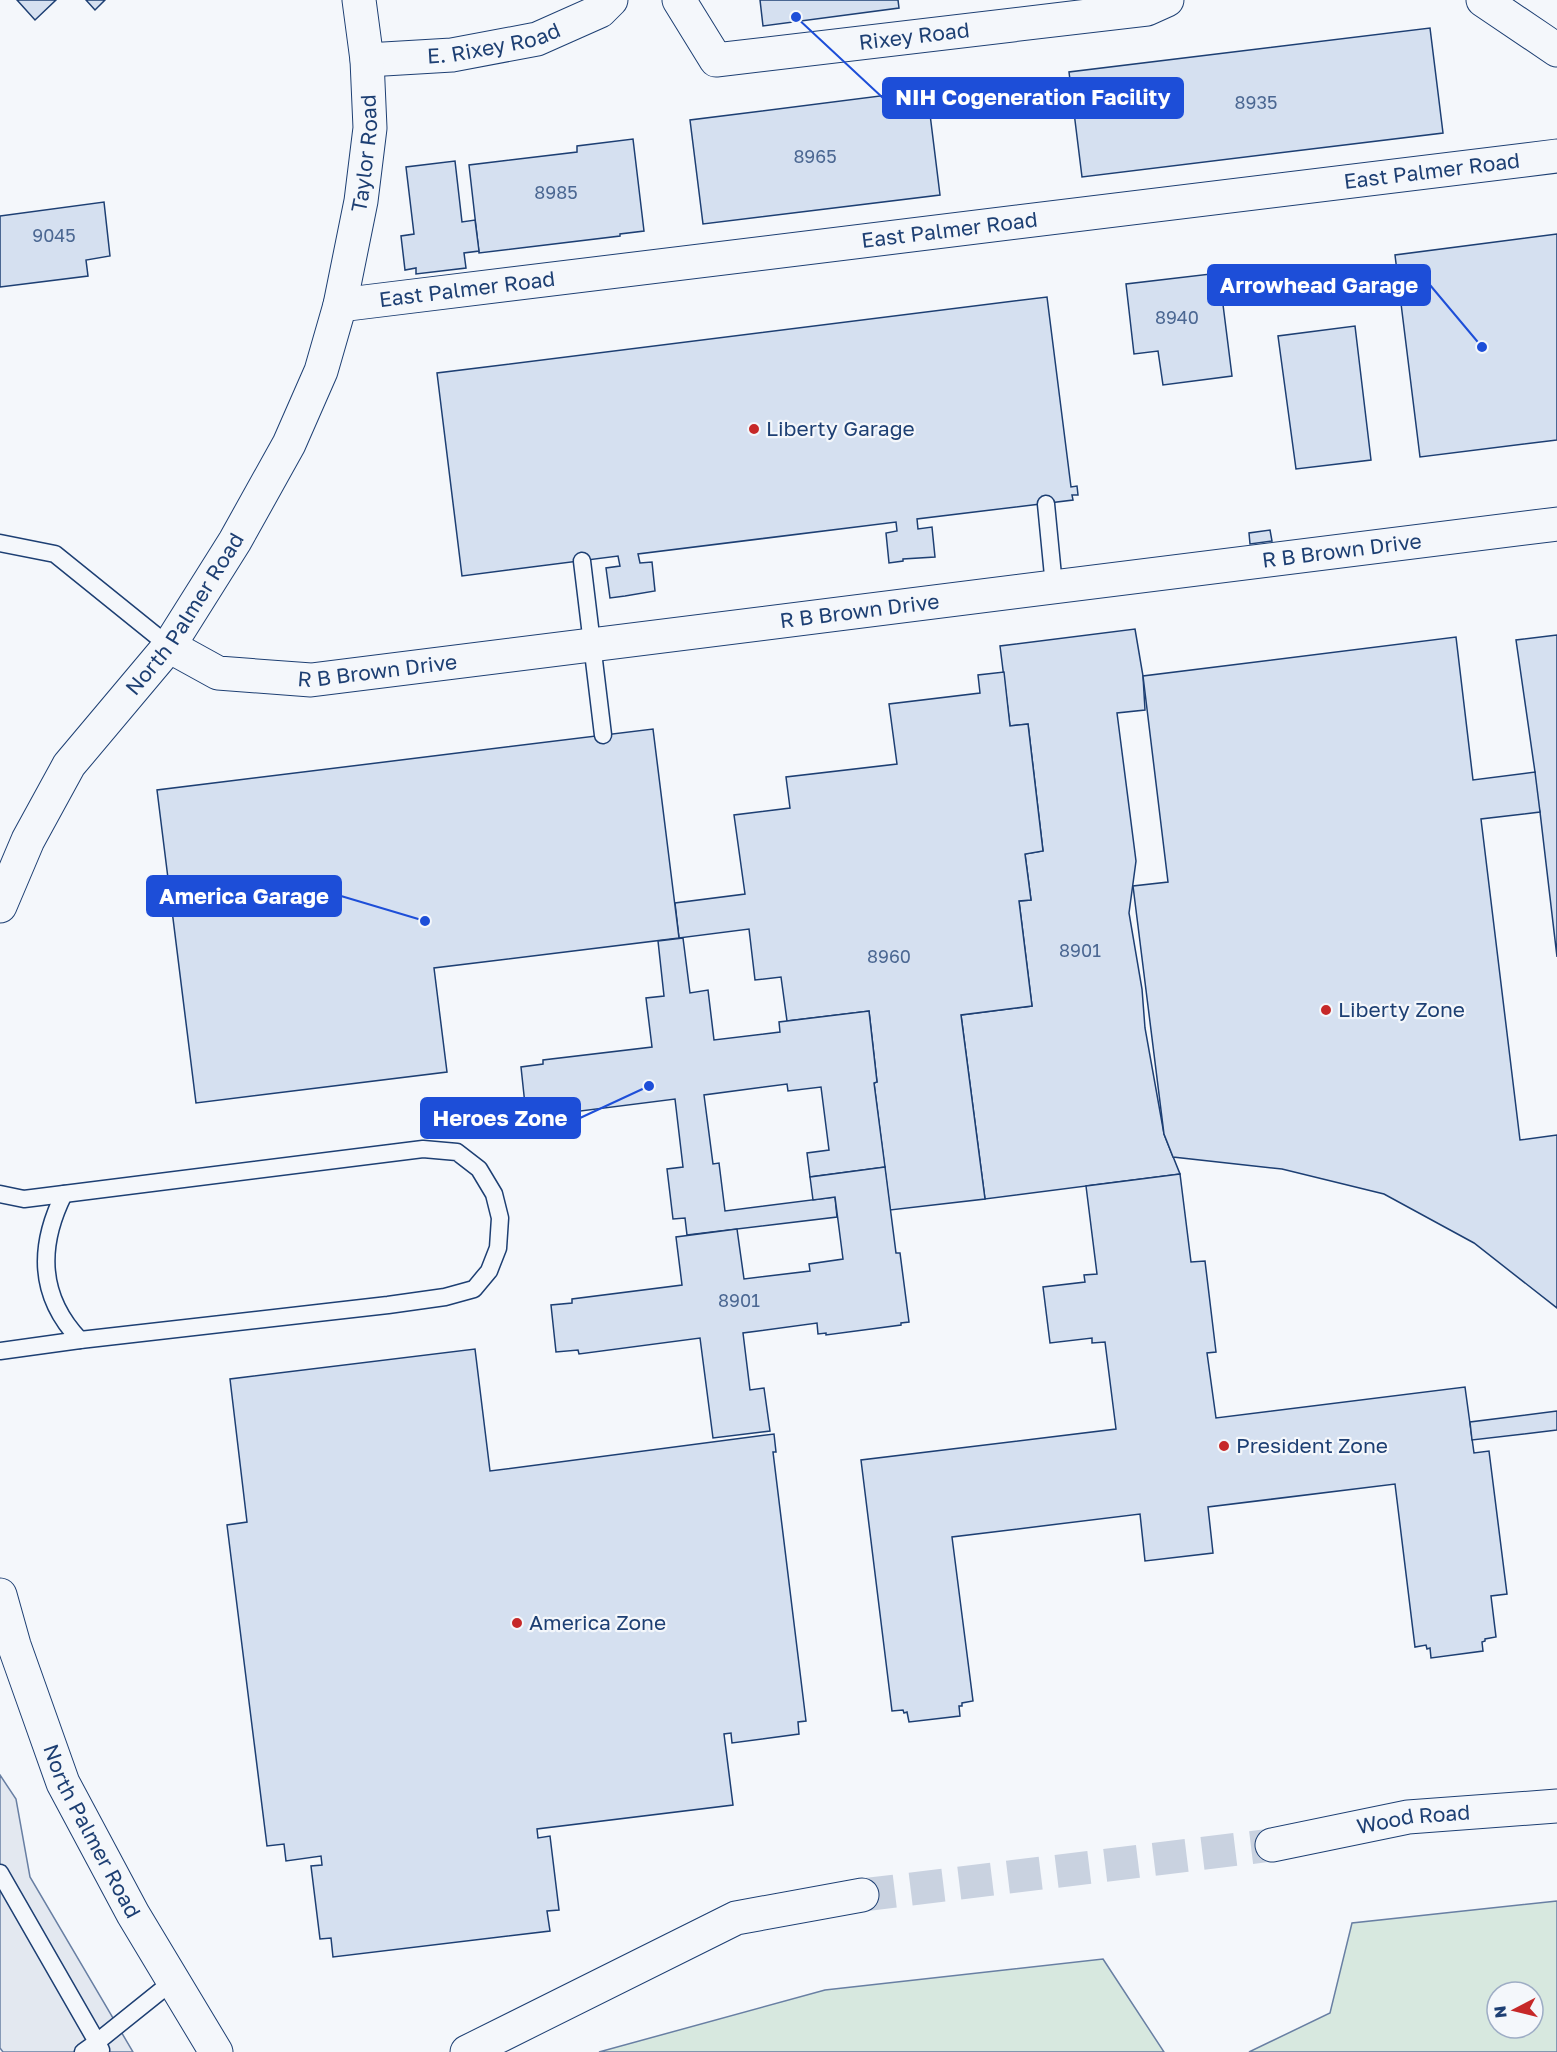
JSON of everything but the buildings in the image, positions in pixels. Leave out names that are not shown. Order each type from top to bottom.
[{"type":"street","name":"Taylor Road","points":[[340,305],[361,201],[370,128],[367,60],[359,0]]},
{"type":"street","name":"E. Rixey Road","points":[[367,60],[452,55],[537,39],[600,11],[611,0]]},
{"type":"street","name":"Rixey Road","points":[[679,0],[716,60],[1157,4]]},
{"type":"street","points":[[1482,0],[1557,50]]},
{"type":"street","name":"East Palmer Road","points":[[340,305],[1557,156]]},
{"type":"street","name":"North Palmer Road","points":[[0,906],[28,840],[69,765],[169,646],[235,541],[289,444],[321,371],[340,305]]},
{"type":"street","name":"R B Brown Drive","points":[[169,646],[218,673],[311,680],[1557,524]]},
{"type":"street","name":"North Palmer Road","points":[[0,1595],[14,1645],[63,1783],[133,1914],[216,2052]]},
{"type":"street","name":"Wood Road","points":[[1272,1845],[1408,1817],[1557,1806]]},
{"type":"street","points":[[467,2052],[736,1918],[862,1895]]},
{"type":"lane","points":[[1046,504],[1054,586]]},
{"type":"lane","points":[[0,543],[55,554],[169,646]]},
{"type":"lane","points":[[582,561],[603,735]]},
{"type":"lane","points":[[0,1194],[24,1199],[423,1149],[457,1152],[479,1169],[494,1194],[500,1218],[498,1248],[489,1271],[474,1289],[445,1297],[0,1351]]},
{"type":"lane","points":[[64,1194],[53,1216],[46,1246],[47,1281],[65,1324],[80,1340]]},
{"type":"lane","points":[[0,1873],[94,2049],[173,1982]]},
{"type":"shaded area","points":[[0,1775],[16,1799],[30,1877],[133,2052],[3,2052],[0,2048]]},
{"type":"shaded area","points":[[1557,1901],[1557,2052],[1249,2052],[1330,2013],[1352,1923]]},
{"type":"shaded area","points":[[1103,1959],[1164,2052],[599,2052],[825,1990]]},
{"type":"tunnel","points":[[862,1895],[1272,1845]]},
{"type":"place","name":"NIH Cogeneration Facility","points":[[796,17]]},
{"type":"place","name":"Arrowhead Garage","points":[[1482,347]]},
{"type":"place","name":"Liberty Garage","points":[[754,429]]},
{"type":"place","name":"America Garage","points":[[425,921]]},
{"type":"place","name":"Liberty Zone","points":[[1326,1010]]},
{"type":"place","name":"Heroes Zone","points":[[649,1086]]},
{"type":"place","name":"President Zone","points":[[1224,1446]]},
{"type":"place","name":"America Zone","points":[[517,1623]]}]
